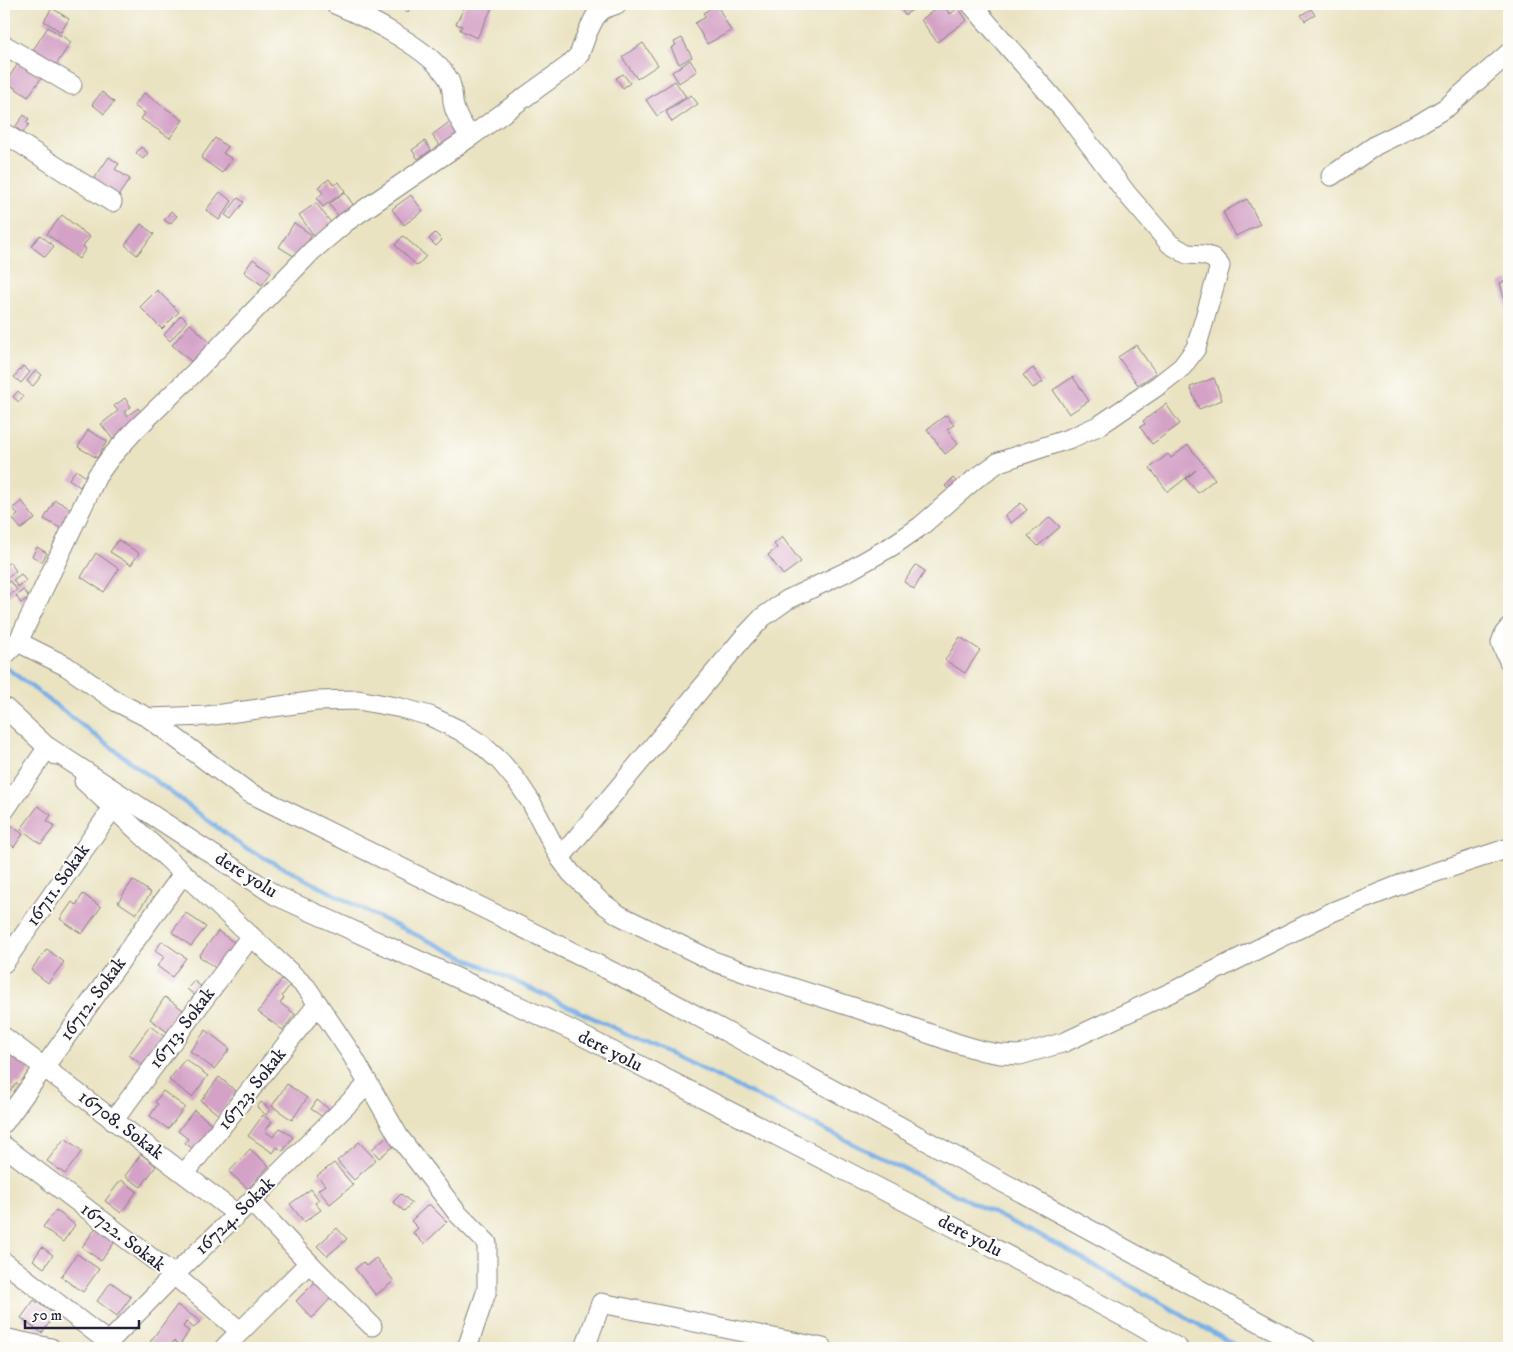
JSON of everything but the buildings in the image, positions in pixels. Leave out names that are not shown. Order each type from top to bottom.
[{"type":"street","points":[[335,4],[390,30],[440,68],[452,87],[454,110],[470,137]]},
{"type":"street","points":[[616,4],[603,9],[595,16],[579,55],[568,66],[470,137],[346,222],[312,251],[192,375],[135,430],[97,476],[10,649],[66,666],[117,702],[149,718],[248,792],[655,993],[1307,1348]]},
{"type":"street","points":[[560,858],[744,637],[764,617],[787,600],[848,570],[899,541],[921,526],[974,479],[999,462],[1071,438],[1100,424],[1159,385],[1182,366],[1196,348],[1220,266],[1213,258],[1204,255],[1187,254],[1170,244],[1127,194],[1065,112],[971,4]]},
{"type":"street","points":[[4,45],[72,86]]},
{"type":"street","points":[[1331,176],[1376,145],[1419,124],[1447,107],[1509,53]]},
{"type":"street","points":[[4,133],[112,202]]},
{"type":"street","points":[[1509,628],[1504,634],[1501,643],[1509,661]]},
{"type":"street","points":[[149,718],[206,716],[317,700],[358,700],[401,708],[430,716],[459,730],[481,744],[500,761],[531,802],[560,858],[584,886],[619,916],[713,961],[974,1048],[1000,1054],[1020,1055],[1065,1042],[1176,990],[1332,912],[1412,880],[1509,848]]},
{"type":"street","points":[[4,707],[183,874],[290,970],[307,988],[352,1054],[399,1137],[458,1214],[487,1243],[487,1290],[467,1348]]},
{"type":"street","points":[[4,811],[48,747]]},
{"type":"street","name":"dere yolu","points":[[48,747],[276,895],[569,1029],[921,1210],[1126,1318],[1178,1348]]},
{"type":"street","name":"16711. Sokak","points":[[4,962],[113,808]]},
{"type":"street","name":"16712. Sokak","points":[[4,1123],[183,874]]},
{"type":"street","name":"16713. Sokak","points":[[113,1121],[251,936]]},
{"type":"street","name":"16723. Sokak","points":[[185,1173],[318,1004]]},
{"type":"street","name":"16708. Sokak","points":[[4,1037],[113,1121],[185,1173],[244,1208],[309,1263],[372,1326]]},
{"type":"street","name":"16724. Sokak","points":[[105,1345],[368,1084]]},
{"type":"street","name":"16722. Sokak","points":[[4,1146],[174,1275],[240,1331]]},
{"type":"street","points":[[4,1262],[105,1345]]},
{"type":"street","points":[[224,1348],[309,1263]]},
{"type":"street","points":[[585,1348],[601,1303],[823,1348]]},
{"type":"street","points":[[4,1338],[51,1348]]},
{"type":"waterway","points":[[4,666],[242,846],[378,917],[708,1072],[1060,1246],[1240,1348]]}]
